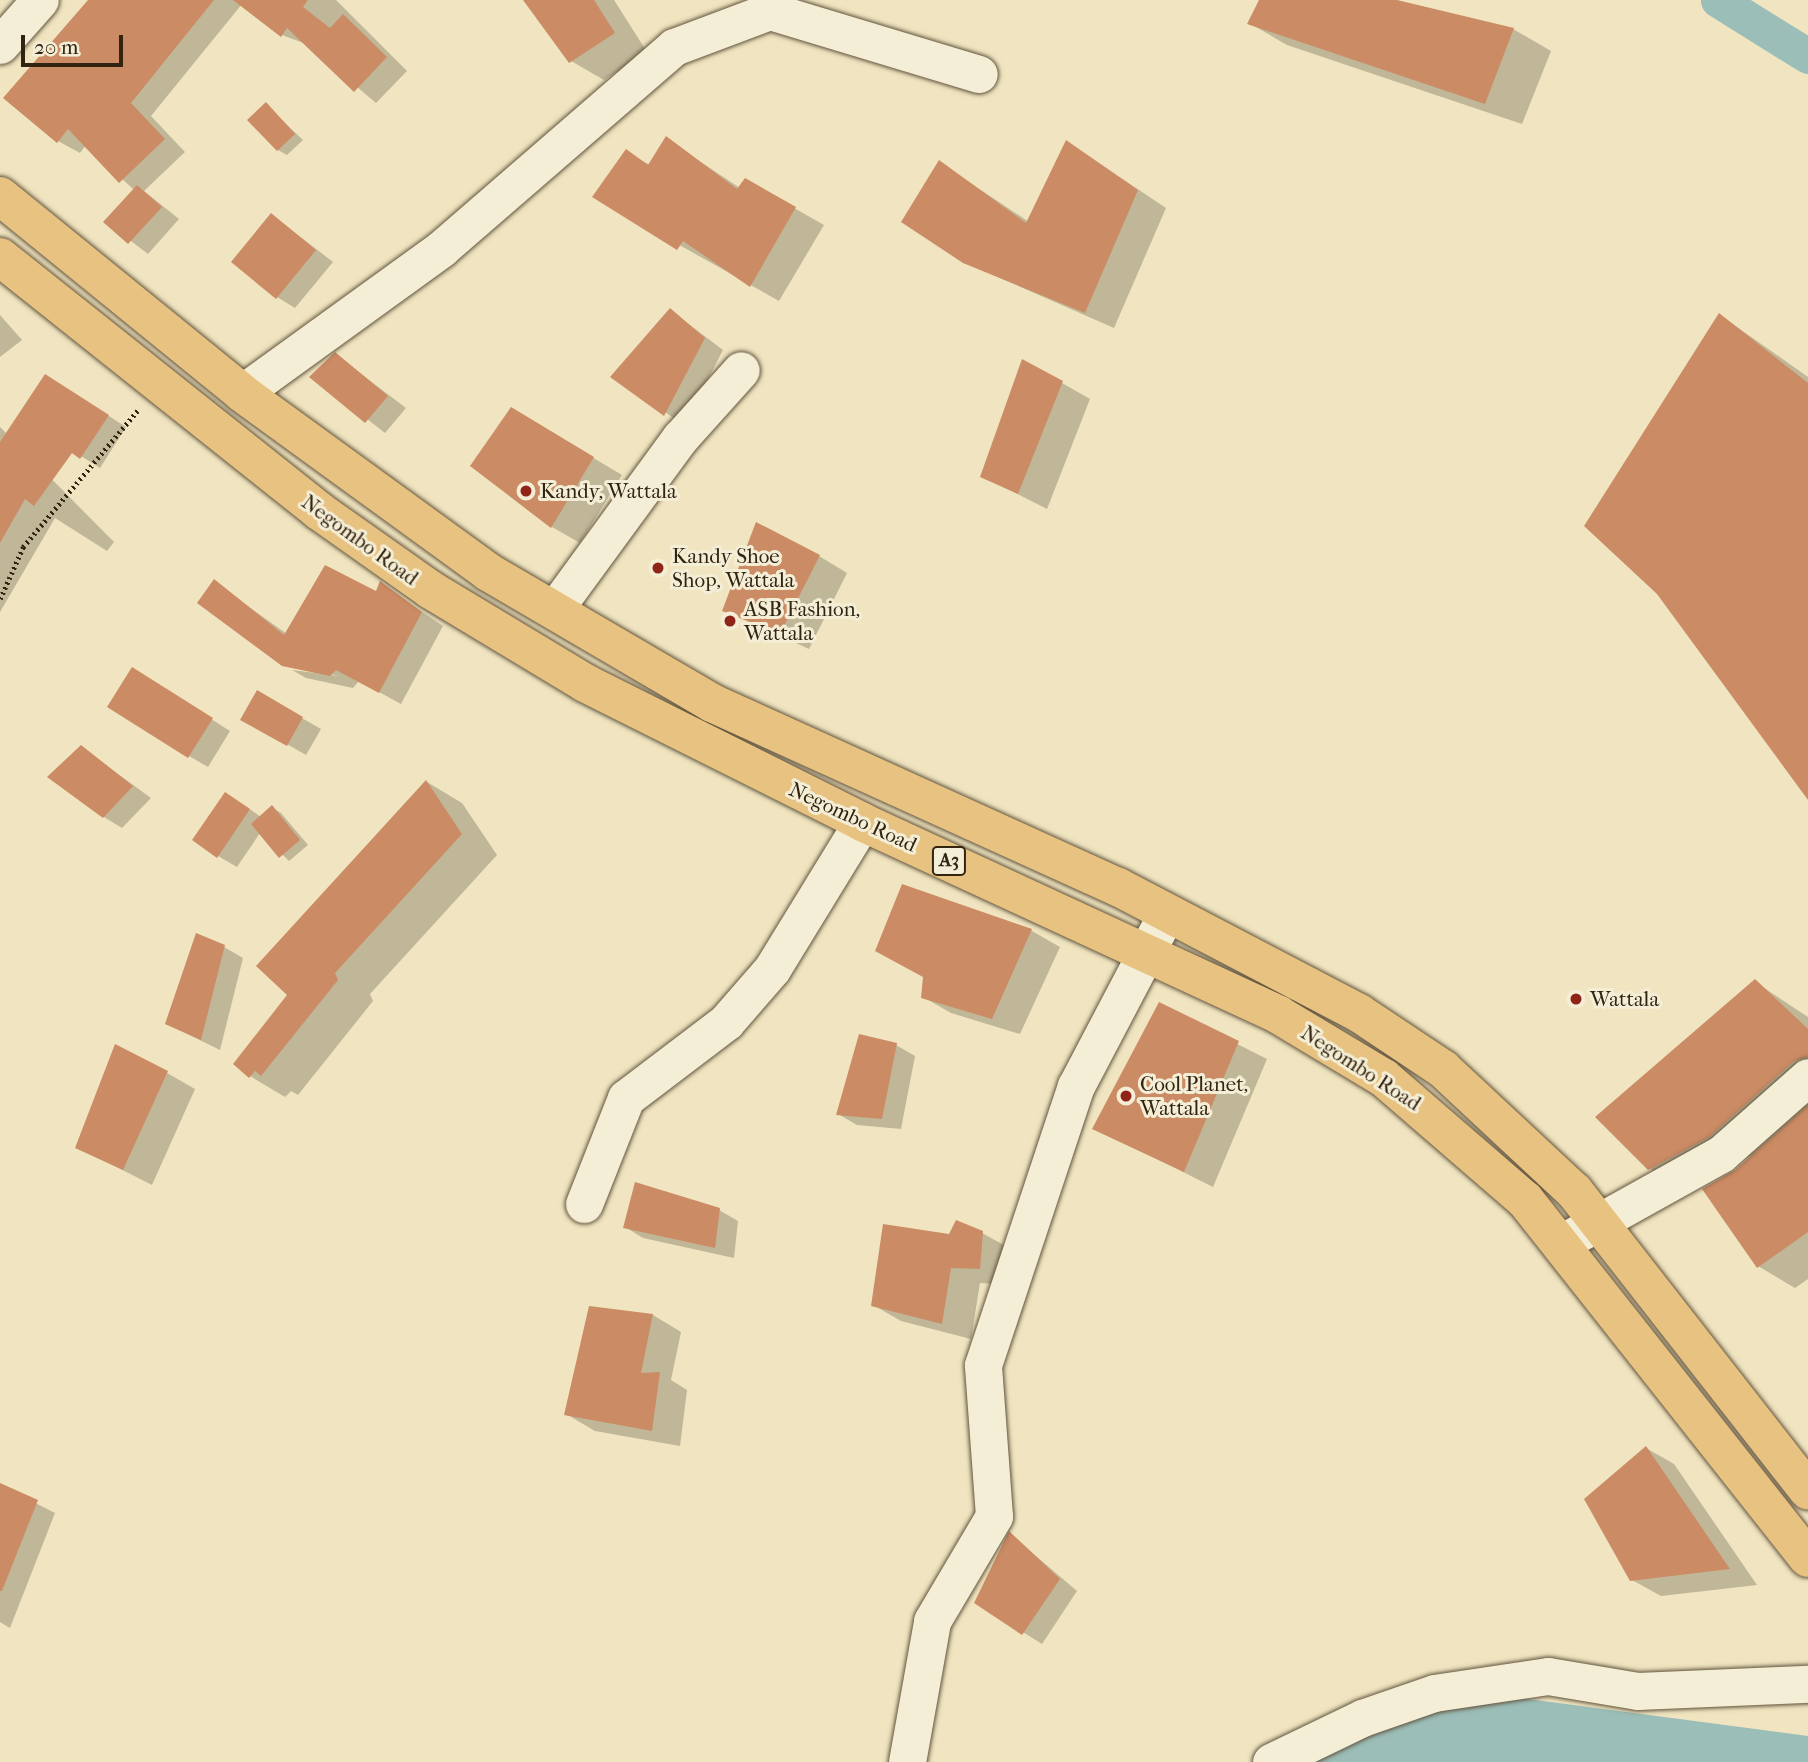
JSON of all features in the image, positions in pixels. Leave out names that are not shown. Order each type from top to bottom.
[{"type":"highway","name":"Negombo Road","points":[[0,196],[242,393],[359,483],[554,610],[712,704],[1167,913],[1359,1013],[1443,1069],[1549,1163],[1598,1220],[1808,1490]]},
{"type":"highway","name":"Negombo Road","points":[[0,257],[161,387],[431,590],[688,739],[1279,1015],[1384,1078],[1472,1149],[1561,1244],[1808,1558]]},
{"type":"street","points":[[0,45],[40,0]]},
{"type":"street","points":[[242,393],[442,248],[674,47],[770,10],[979,74]]},
{"type":"street","points":[[554,610],[680,438],[741,370]]},
{"type":"street","points":[[584,1204],[626,1098],[726,1022],[772,969],[862,822]]},
{"type":"street","points":[[907,1762],[932,1621],[994,1516],[983,1365],[1076,1086],[1150,954],[1167,913]]},
{"type":"street","points":[[1561,1244],[1598,1220],[1721,1154],[1808,1077]]},
{"type":"street","points":[[1272,1762],[1362,1718],[1434,1693],[1522,1679],[1548,1676],[1638,1691],[1808,1684]]},
{"type":"path","points":[[0,599],[23,547],[161,387]]},
{"type":"water","points":[[1467,1691],[1808,1736],[1808,1762],[1284,1762]]},
{"type":"building","points":[[88,0],[214,0],[131,103],[165,139],[119,183],[68,129],[57,143],[3,98]]},
{"type":"building","points":[[233,0],[308,0],[303,7],[330,28],[343,14],[387,57],[354,92],[287,28],[281,37]]},
{"type":"building","points":[[523,0],[594,0],[615,33],[569,63]]},
{"type":"building","points":[[1259,0],[1397,0],[1514,28],[1485,104],[1247,24]]},
{"type":"building","points":[[266,102],[295,134],[277,151],[247,120]]},
{"type":"building","points":[[666,136],[737,189],[745,178],[796,207],[750,287],[683,241],[677,250],[592,197],[626,149],[648,165]]},
{"type":"building","points":[[1066,140],[1138,190],[1085,313],[963,263],[901,222],[939,160],[1026,223]]},
{"type":"building","points":[[137,185],[162,207],[128,244],[103,222]]},
{"type":"building","points":[[271,213],[316,250],[276,299],[231,262]]},
{"type":"building","points":[[670,308],[705,338],[664,416],[610,377]]},
{"type":"building","points":[[1719,313],[1808,383],[1808,800],[1657,594],[1584,526]]},
{"type":"building","points":[[335,352],[388,396],[365,423],[309,377]]},
{"type":"building","points":[[1022,359],[1063,381],[1018,494],[980,477]]},
{"type":"building","points":[[45,374],[109,415],[80,459],[72,453],[34,506],[25,499],[0,543],[0,442]]},
{"type":"building","points":[[511,407],[594,457],[551,528],[470,466]]},
{"type":"building","points":[[756,522],[820,555],[780,634],[722,611]]},
{"type":"building","points":[[325,565],[376,591],[380,581],[422,612],[379,693],[336,670],[330,676],[282,666],[197,603],[214,579],[284,635]]},
{"type":"building","points":[[132,667],[213,718],[188,758],[107,707]]},
{"type":"building","points":[[257,690],[303,717],[287,746],[240,720]]},
{"type":"building","points":[[81,745],[133,786],[103,818],[47,777]]},
{"type":"building","points":[[426,780],[462,834],[335,973],[338,980],[261,1076],[255,1071],[249,1078],[233,1064],[287,995],[256,966]]},
{"type":"building","points":[[225,792],[250,809],[217,858],[192,840]]},
{"type":"building","points":[[272,805],[300,840],[279,858],[251,824]]},
{"type":"building","points":[[902,884],[1032,929],[992,1019],[921,998],[923,977],[875,951]]},
{"type":"building","points":[[196,933],[225,945],[201,1040],[165,1024]]},
{"type":"building","points":[[1755,979],[1808,1029],[1808,1057],[1794,1061],[1709,1137],[1648,1170],[1595,1117]]},
{"type":"building","points":[[1159,1002],[1239,1041],[1184,1172],[1092,1129]]},
{"type":"building","points":[[859,1034],[897,1043],[882,1119],[836,1115]]},
{"type":"building","points":[[115,1044],[168,1071],[123,1170],[75,1148]]},
{"type":"building","points":[[1808,1105],[1808,1232],[1757,1268],[1702,1189],[1735,1170]]},
{"type":"building","points":[[635,1182],[720,1208],[715,1248],[623,1228]]},
{"type":"building","points":[[956,1220],[983,1231],[980,1269],[951,1268],[942,1324],[871,1306],[883,1224],[949,1234]]},
{"type":"building","points":[[589,1306],[653,1314],[641,1373],[660,1372],[652,1431],[564,1415]]},
{"type":"building","points":[[1646,1446],[1730,1569],[1630,1581],[1584,1499]]},
{"type":"building","points":[[0,1483],[38,1500],[2,1591],[0,1591]]},
{"type":"building","points":[[1009,1531],[1060,1579],[1022,1635],[974,1603]]},
{"type":"waterway","points":[[1718,0],[1808,56]]},
{"type":"place","name":"Kandy, Wattala","points":[[526,491]]},
{"type":"place","name":"Kandy Shoe Shop, Wattala","points":[[658,568]]},
{"type":"place","name":"ASB Fashion, Wattala","points":[[730,621]]},
{"type":"place","name":"Wattala","points":[[1576,999]]},
{"type":"place","name":"Cool Planet, Wattala","points":[[1126,1096]]}]
